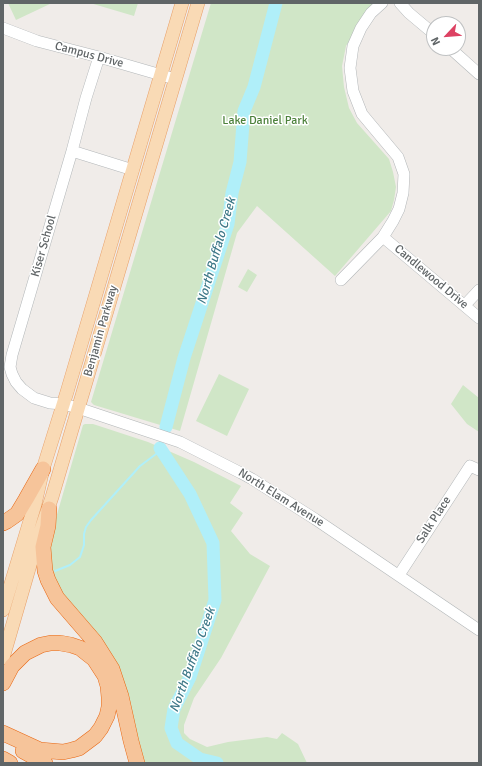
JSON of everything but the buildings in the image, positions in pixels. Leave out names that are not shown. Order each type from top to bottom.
[{"type":"highway","points":[[3,523],[17,514],[43,469]]},
{"type":"highway","points":[[48,509],[48,526],[43,547],[48,580],[57,598],[95,642],[112,669],[121,696],[131,741],[138,763]]},
{"type":"highway","points":[[3,683],[12,666],[25,653],[41,645],[60,642],[80,648],[94,659],[105,676],[109,697],[107,716],[101,728],[95,736],[79,748],[63,752],[40,750],[3,733]]},
{"type":"highway","points":[[3,738],[14,746],[45,763]]},
{"type":"highway","points":[[3,759],[10,763]]},
{"type":"main road","name":"Benjamin Parkway","points":[[3,610],[35,504],[43,469],[182,3]]},
{"type":"main road","name":"Benjamin Parkway","points":[[3,658],[198,3]]},
{"type":"street","points":[[341,280],[383,237],[399,209],[403,193],[404,174],[398,157],[362,114],[353,91],[350,68],[352,46],[371,13],[382,3]]},
{"type":"street","points":[[400,3],[426,27]]},
{"type":"street","name":"Campus Drive","points":[[3,28],[36,41],[99,57],[175,80]]},
{"type":"street","points":[[459,56],[479,74]]},
{"type":"street","name":"Kiser School","points":[[63,404],[50,403],[29,395],[16,382],[10,367],[12,355],[99,57]]},
{"type":"street","points":[[72,151],[133,170]]},
{"type":"street","name":"Candlewood Drive","points":[[383,237],[479,318]]},
{"type":"street","points":[[465,305],[479,290]]},
{"type":"street","name":"North Elam Avenue","points":[[63,404],[180,442],[223,463],[259,483],[315,519],[479,630]]},
{"type":"street","name":"Salk Place","points":[[399,575],[474,468]]},
{"type":"green space","points":[[8,3],[52,3],[16,20]]},
{"type":"green space","points":[[90,3],[138,3],[134,16]]},
{"type":"green space","name":"Lake Daniel Park","points":[[211,3],[378,3],[368,11],[346,46],[342,66],[344,87],[349,108],[357,123],[389,159],[396,187],[391,211],[335,276],[257,206],[237,233],[180,431],[94,405],[91,402]]},
{"type":"green space","points":[[248,269],[257,275],[247,292],[238,287]]},
{"type":"green space","points":[[219,374],[249,389],[227,436],[196,421]]},
{"type":"green space","points":[[463,385],[479,398],[479,432],[467,424],[451,404]]},
{"type":"green space","points":[[93,424],[148,442],[194,462],[241,486],[230,503],[243,513],[231,531],[250,554],[270,566],[221,658],[194,698],[184,725],[184,733],[190,739],[207,747],[228,742],[267,737],[277,739],[282,733],[298,744],[307,763],[143,763],[133,726],[54,583],[49,555],[51,535],[83,425]]},
{"type":"waterway","name":"North Buffalo Creek","points":[[166,427],[184,358],[228,224],[232,193],[240,162],[244,111],[254,87],[276,3]]},
{"type":"waterway","points":[[55,571],[70,565],[80,557],[84,545],[84,534],[86,527],[91,520],[140,466],[156,454],[160,448]]},
{"type":"waterway","name":"North Buffalo Creek","points":[[160,448],[190,494],[213,543],[215,600],[190,677],[174,709],[171,728],[177,743],[200,759],[217,763]]}]
